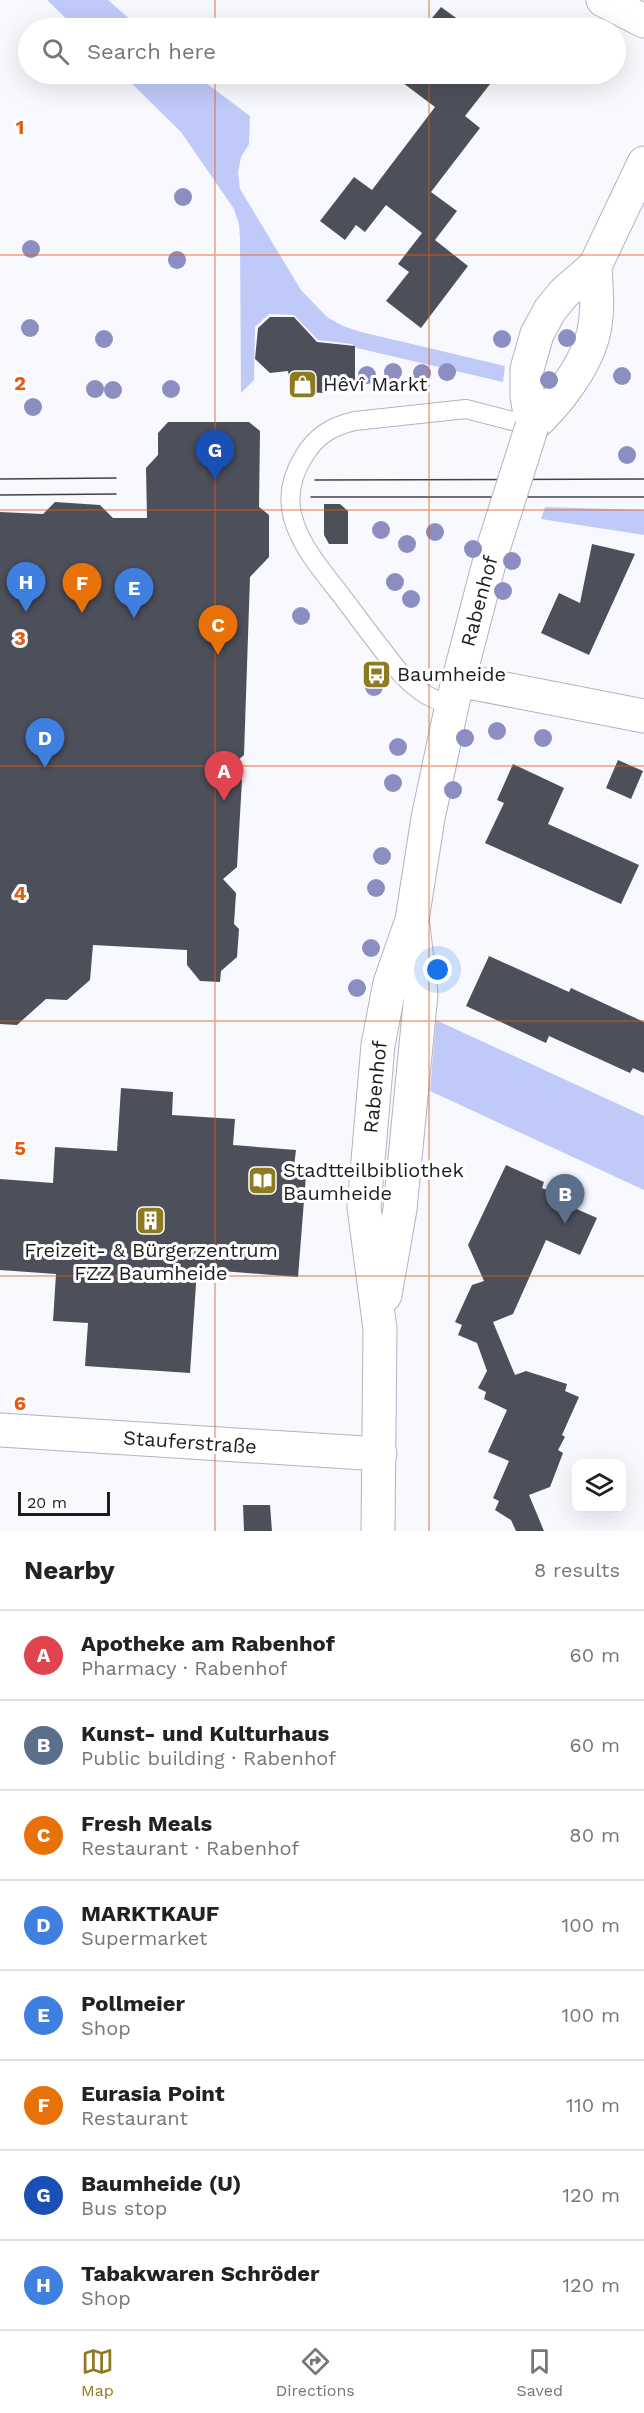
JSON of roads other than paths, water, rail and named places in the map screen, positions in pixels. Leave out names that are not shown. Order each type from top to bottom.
[{"type":"street","points":[[603,0],[644,21]]},
{"type":"street","name":"Rabenhof","points":[[378,1531],[380,1329],[364,1207],[378,1045],[390,983],[412,920],[428,818],[455,692],[492,552],[532,426],[527,396],[527,369],[537,334],[550,310],[564,293],[595,266],[644,163]]},
{"type":"street","name":"Rabenhof","points":[[532,426],[546,414],[562,393],[589,348],[594,333],[596,308],[595,266]]},
{"type":"street","points":[[455,692],[644,716]]},
{"type":"street","name":"Stauferstraße","points":[[0,1430],[380,1454]]},
{"type":"lane","points":[[455,692],[430,698],[415,688],[403,676],[317,564],[298,533],[292,516],[290,499],[292,478],[310,447],[323,434],[337,425],[355,421],[466,409],[532,426]]},
{"type":"tram line","points":[[0,479],[116,478]]},
{"type":"tram line","points":[[315,480],[644,479]]},
{"type":"tram line","points":[[0,495],[116,494]]},
{"type":"tram line","points":[[311,497],[644,497]]},
{"type":"place","name":"Hêvî Markt","points":[[302,384]]},
{"type":"place","name":"Baumheide (U)","points":[[215,480]]},
{"type":"place","name":"Tabakwaren Schröder","points":[[26,612]]},
{"type":"place","name":"Eurasia Point","points":[[82,613]]},
{"type":"place","name":"Pollmeier","points":[[134,618]]},
{"type":"place","name":"Fresh Meals","points":[[218,655]]},
{"type":"place","name":"Baumheide","points":[[376,674]]},
{"type":"place","name":"MARKTKAUF","points":[[45,768]]},
{"type":"place","name":"Apotheke am Rabenhof","points":[[224,801]]},
{"type":"place","name":"Stadtteilbibliothek Baumheide","points":[[262,1181]]},
{"type":"place","name":"Freizeit- & Bürgerzentrum FZZ Baumheide","points":[[151,1220]]},
{"type":"place","name":"Kunst- und Kulturhaus","points":[[565,1224]]}]
